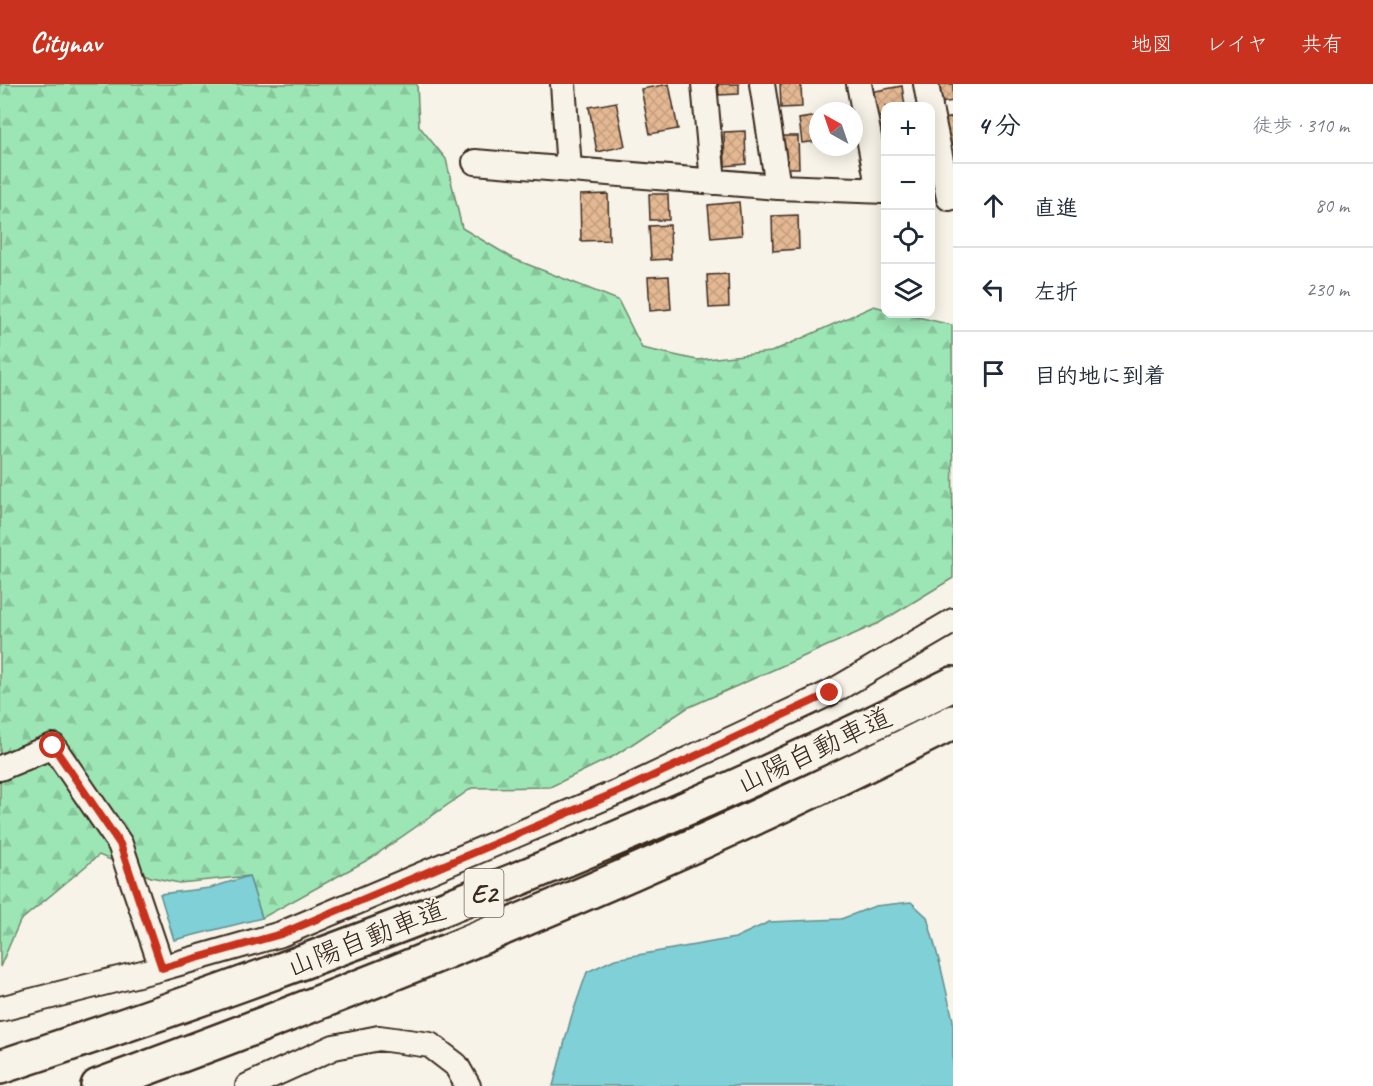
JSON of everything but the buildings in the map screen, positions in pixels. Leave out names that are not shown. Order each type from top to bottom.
[{"type":"highway","name":"山陽自動車道","points":[[0,1067],[169,1011],[411,923],[645,827],[843,739],[953,684]]},
{"type":"highway","name":"山陽自動車道","points":[[98,1086],[195,1051],[672,856],[953,722]]},
{"type":"street","points":[[563,84],[569,169]]},
{"type":"street","points":[[704,84],[713,182]]},
{"type":"street","points":[[762,84],[778,187]]},
{"type":"street","points":[[859,84],[881,186]]},
{"type":"street","points":[[926,84],[929,102]]},
{"type":"street","points":[[935,140],[944,198]]},
{"type":"street","points":[[475,162],[778,187],[881,191]]},
{"type":"street","points":[[0,1009],[162,968],[281,934],[627,788],[830,693],[953,621]]},
{"type":"street","points":[[0,768],[53,746],[120,844],[162,968]]},
{"type":"street","points":[[248,1086],[334,1047],[380,1038],[430,1045],[456,1065],[468,1086]]},
{"type":"green space","points":[[0,84],[417,84],[419,126],[446,159],[462,228],[514,259],[618,300],[642,348],[697,360],[771,352],[874,306],[881,308],[881,318],[922,318],[952,325],[953,578],[879,623],[687,708],[614,756],[550,787],[472,788],[371,858],[262,918],[249,876],[179,883],[151,877],[99,855],[20,921],[0,967]]},
{"type":"water","points":[[249,876],[262,918],[174,940],[160,894],[210,888]]},
{"type":"water","points":[[911,902],[927,917],[953,1020],[953,1086],[553,1086],[571,1018],[587,972],[615,959],[735,938],[769,922],[841,919],[875,906]]},
{"type":"route","points":[[53,746],[120,844],[162,968],[281,934],[627,788],[830,693]]}]
